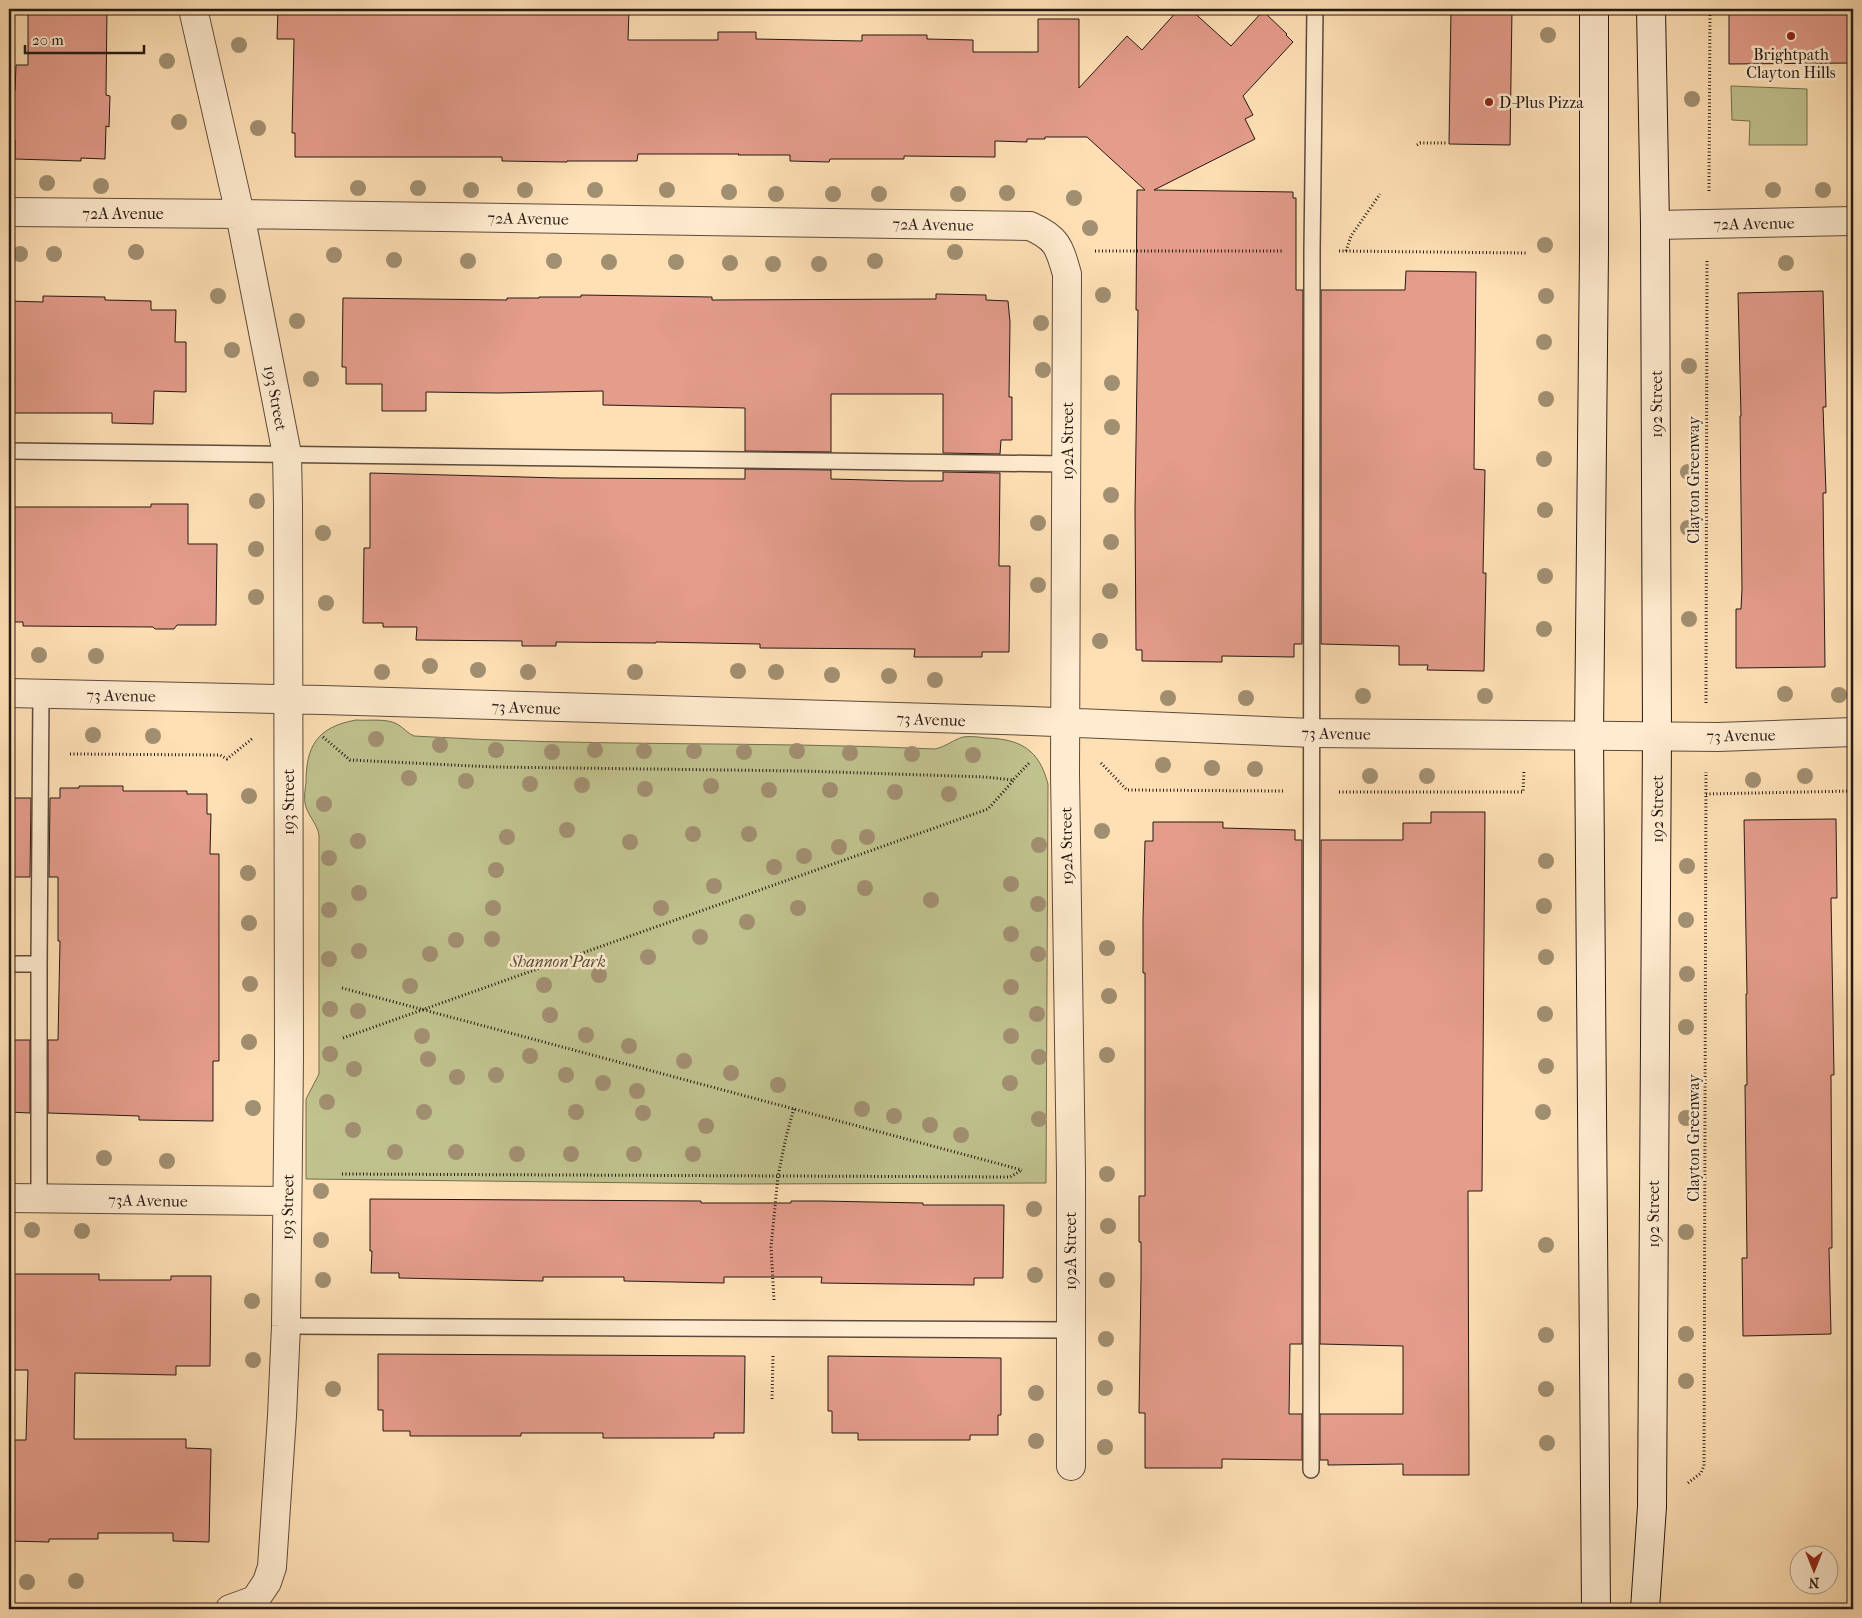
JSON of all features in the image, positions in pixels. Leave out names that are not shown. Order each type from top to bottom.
[{"type":"street","name":"193 Street","points":[[193,9],[240,214],[287,454],[289,1058],[286,1326],[282,1416],[272,1567],[267,1582],[255,1600],[230,1609]]},
{"type":"street","points":[[1594,9],[1594,252],[1589,735],[1596,1609]]},
{"type":"street","name":"192 Street","points":[[1645,1609],[1652,1508],[1657,736],[1655,225],[1650,9]]},
{"type":"street","name":"72A Avenue","points":[[9,212],[1002,225],[1030,226],[1045,233]]},
{"type":"street","name":"72A Avenue","points":[[1655,225],[1853,222]]},
{"type":"street","name":"192A Street","points":[[1045,233],[1056,243],[1067,274],[1066,723],[1071,1173],[1071,1466]]},
{"type":"street","name":"73 Avenue","points":[[9,693],[1066,723],[1313,733],[1718,737],[1853,732]]},
{"type":"street","name":"73A Avenue","points":[[9,1198],[287,1201]]},
{"type":"lane","points":[[1311,1470],[1312,242],[1315,9]]},
{"type":"lane","points":[[9,452],[1067,464]]},
{"type":"lane","points":[[39,1199],[38,964],[41,694]]},
{"type":"lane","points":[[9,964],[38,964]]},
{"type":"lane","points":[[286,1326],[1070,1330]]},
{"type":"path","points":[[1709,188],[1710,9]]},
{"type":"path","points":[[1417,145],[1420,143],[1447,143]]},
{"type":"path","points":[[1346,252],[1351,236],[1380,194]]},
{"type":"path","points":[[1091,252],[1287,252]]},
{"type":"path","points":[[1336,252],[1526,253]]},
{"type":"path","name":"Clayton Greenway","points":[[1706,264],[1706,696]]},
{"type":"path","points":[[40,753],[220,755],[227,758],[257,735]]},
{"type":"path","points":[[323,737],[350,760],[494,767],[803,771],[985,777],[1013,780]]},
{"type":"path","points":[[343,1038],[988,809],[1031,761]]},
{"type":"path","name":"Clayton Greenway","points":[[1683,1487],[1697,1477],[1704,1466],[1706,780]]},
{"type":"path","points":[[1706,794],[1853,791]]},
{"type":"path","points":[[342,988],[1022,1170],[1010,1177],[342,1174]]},
{"type":"path","points":[[774,1309],[770,1247],[778,1176],[794,1108]]},
{"type":"path","points":[[772,1399],[773,1348]]},
{"type":"green space","points":[[1731,86],[1807,89],[1807,145],[1749,145],[1750,121],[1732,120]]},
{"type":"green space","name":"Shannon Park","points":[[356,720],[393,722],[414,736],[544,742],[805,745],[935,749],[963,737],[972,737],[1009,741],[1026,748],[1039,762],[1048,784],[1046,1183],[737,1184],[306,1179],[306,1099],[319,1074],[319,835],[305,803],[308,759],[316,740],[323,733],[343,723]]},
{"type":"building","points":[[28,9],[107,9],[106,95],[110,96],[109,127],[106,126],[105,159],[81,158],[81,161],[15,159],[15,140],[9,140],[9,91],[15,91],[16,65],[28,65]]},
{"type":"building","points":[[278,9],[629,9],[628,40],[718,40],[718,32],[756,32],[756,39],[862,41],[862,35],[927,35],[927,39],[973,40],[973,52],[1038,52],[1038,19],[1079,19],[1079,88],[1127,36],[1142,50],[1179,9],[1190,9],[1231,46],[1263,11],[1293,42],[1243,96],[1253,115],[1245,119],[1255,139],[1154,190],[1293,192],[1293,198],[1296,198],[1296,290],[1303,290],[1302,644],[1294,644],[1294,657],[1222,656],[1222,662],[1142,661],[1142,650],[1136,650],[1137,190],[1145,190],[1087,137],[1045,137],[1045,139],[1027,139],[1027,142],[995,141],[995,157],[904,156],[904,159],[830,159],[829,162],[790,161],[790,155],[739,154],[638,154],[637,161],[567,162],[502,161],[502,157],[295,157],[295,133],[292,133],[294,39],[277,39]]},
{"type":"building","points":[[1451,9],[1512,9],[1510,145],[1449,144]]},
{"type":"building","name":"Brightpath Clayton Hills","points":[[1729,9],[1853,9],[1853,63],[1729,64]]},
{"type":"building","points":[[1406,271],[1476,272],[1474,469],[1485,470],[1483,573],[1486,573],[1484,671],[1427,670],[1428,665],[1399,665],[1399,646],[1321,644],[1321,290],[1405,290]]},
{"type":"building","points":[[1823,291],[1826,407],[1823,407],[1826,493],[1823,493],[1825,667],[1736,668],[1736,609],[1741,609],[1742,589],[1738,293]]},
{"type":"building","points":[[936,294],[986,295],[986,300],[1008,301],[1010,322],[1009,397],[1012,397],[1012,440],[1001,440],[1000,454],[943,453],[943,394],[831,394],[831,452],[745,451],[745,408],[603,405],[603,391],[426,392],[426,411],[382,411],[382,384],[346,384],[346,367],[342,367],[343,298],[507,300],[507,298],[581,297],[581,295],[712,297],[712,300],[936,299]]},
{"type":"building","points":[[43,296],[105,297],[105,300],[151,301],[151,310],[176,310],[175,342],[186,342],[186,392],[154,391],[153,424],[112,423],[112,413],[9,413],[9,301],[43,302]]},
{"type":"building","points":[[745,469],[831,470],[831,479],[907,481],[943,481],[943,472],[1000,473],[999,566],[1010,566],[1009,652],[982,652],[982,657],[914,657],[915,649],[760,648],[760,644],[556,642],[556,646],[522,646],[522,641],[416,640],[417,627],[383,627],[383,623],[363,623],[364,548],[370,548],[370,473],[561,478],[745,479]]},
{"type":"building","points":[[151,504],[188,504],[188,544],[217,544],[216,625],[177,625],[174,629],[155,629],[153,627],[23,626],[23,622],[9,622],[9,507],[151,507]]},
{"type":"building","points":[[79,786],[123,786],[123,791],[187,791],[187,794],[207,794],[207,814],[211,814],[210,854],[219,854],[219,1061],[213,1061],[213,1121],[139,1120],[139,1116],[48,1113],[48,1040],[58,1040],[60,941],[58,941],[58,877],[49,877],[50,798],[60,798],[60,788],[79,788]]},
{"type":"building","points":[[9,798],[31,798],[30,877],[9,877]]},
{"type":"building","points":[[1431,812],[1485,812],[1482,1191],[1468,1191],[1469,1475],[1403,1475],[1403,1464],[1328,1465],[1328,1460],[1320,1460],[1320,1414],[1403,1414],[1403,1346],[1320,1344],[1321,840],[1403,840],[1403,823],[1431,823]]},
{"type":"building","points":[[1836,819],[1837,898],[1831,898],[1834,1075],[1831,1075],[1832,1248],[1829,1248],[1831,1334],[1743,1336],[1742,1258],[1747,1258],[1745,1085],[1747,1085],[1747,994],[1744,820]]},
{"type":"building","points":[[1153,822],[1223,822],[1223,828],[1295,830],[1295,840],[1302,840],[1302,1344],[1290,1344],[1289,1414],[1302,1414],[1302,1460],[1222,1459],[1222,1468],[1145,1468],[1145,1413],[1139,1413],[1141,1242],[1139,1242],[1139,1196],[1145,1196],[1145,973],[1143,973],[1143,920],[1145,841],[1153,841]]},
{"type":"building","points":[[9,1040],[30,1040],[30,1113],[9,1112]]},
{"type":"building","points":[[370,1199],[701,1201],[701,1203],[821,1201],[923,1203],[923,1205],[1004,1205],[1003,1278],[974,1278],[974,1285],[821,1283],[822,1277],[724,1277],[724,1283],[624,1281],[624,1277],[543,1277],[543,1281],[399,1278],[399,1273],[371,1273]]},
{"type":"building","points":[[9,1274],[99,1274],[99,1280],[171,1280],[171,1276],[211,1276],[210,1366],[176,1366],[176,1375],[75,1373],[74,1439],[186,1439],[186,1448],[211,1449],[209,1542],[173,1541],[173,1533],[98,1533],[98,1539],[49,1539],[49,1542],[9,1541],[9,1440],[26,1440],[28,1370],[9,1370]]},
{"type":"building","points":[[378,1354],[745,1356],[744,1433],[714,1433],[714,1438],[603,1438],[603,1433],[521,1433],[521,1436],[410,1436],[410,1431],[383,1431],[383,1410],[378,1410]]},
{"type":"building","points":[[828,1356],[1001,1358],[1001,1415],[998,1415],[998,1435],[970,1435],[970,1440],[858,1440],[858,1433],[832,1433],[832,1411],[828,1411]]},
{"type":"place","name":"Brightpath Clayton Hills","points":[[1791,36]]},
{"type":"place","name":"D-Plus Pizza","points":[[1489,102]]}]
